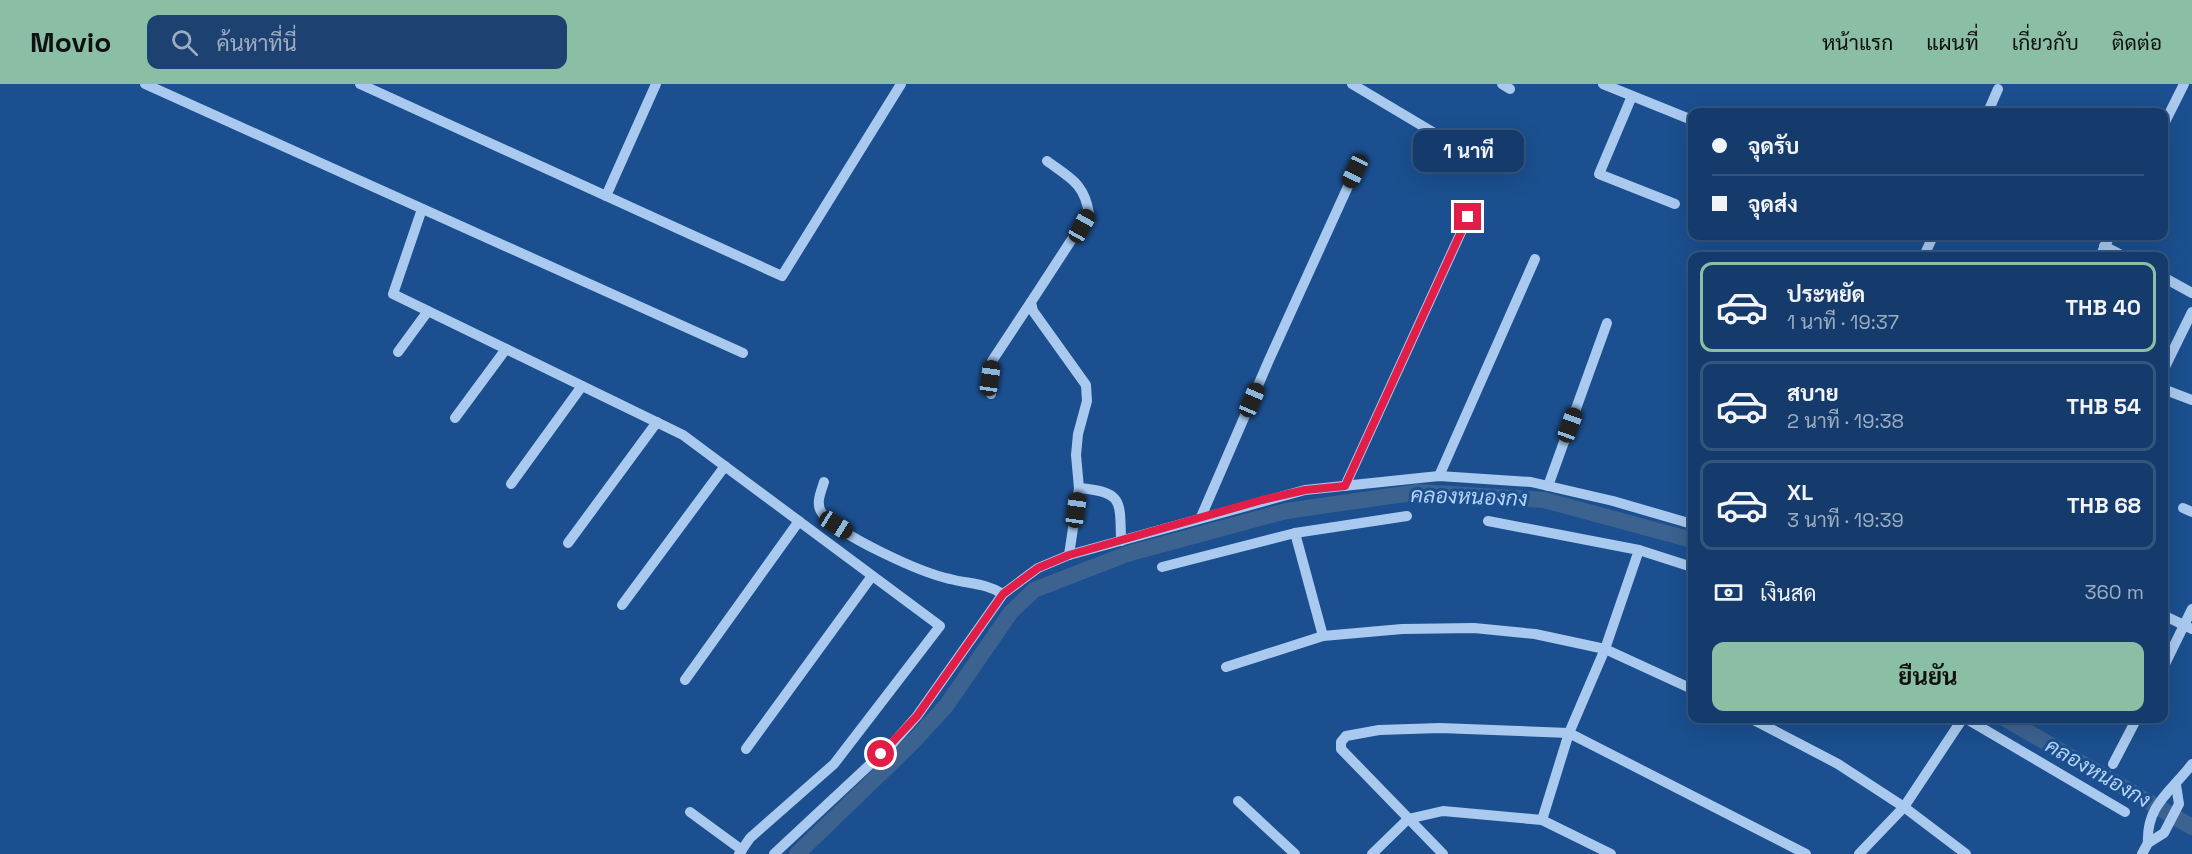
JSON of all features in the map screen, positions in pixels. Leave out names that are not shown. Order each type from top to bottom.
[{"type":"street","points":[[145,84],[743,353]]},
{"type":"street","points":[[360,84],[782,276],[901,84]]},
{"type":"street","points":[[606,196],[656,84]]},
{"type":"street","points":[[1352,84],[1473,156]]},
{"type":"street","points":[[1603,84],[1688,118]]},
{"type":"street","points":[[2168,116],[2184,84]]},
{"type":"street","points":[[1990,108],[1998,89]]},
{"type":"street","points":[[1632,96],[1599,174],[1675,204]]},
{"type":"street","points":[[991,394],[992,361],[1089,213],[1086,194],[1076,182],[1047,161]]},
{"type":"street","points":[[1202,517],[1269,360],[1355,171]]},
{"type":"street","points":[[423,209],[393,294],[683,435],[940,626],[834,764],[750,838],[740,852],[690,812]]},
{"type":"street","points":[[1345,486],[1468,217]]},
{"type":"street","points":[[1439,476],[1535,259]]},
{"type":"street","points":[[2168,281],[2192,293]]},
{"type":"street","points":[[1031,302],[1033,311],[1086,385],[1088,400],[1078,434],[1076,455],[1079,488],[1069,555]]},
{"type":"street","points":[[398,352],[428,311]]},
{"type":"street","points":[[2168,361],[2192,312]]},
{"type":"street","points":[[1548,486],[1607,323]]},
{"type":"street","points":[[455,418],[506,349]]},
{"type":"street","points":[[511,484],[582,386]]},
{"type":"street","points":[[2168,391],[2192,400]]},
{"type":"street","points":[[568,543],[657,422]]},
{"type":"street","points":[[622,605],[725,466]]},
{"type":"street","points":[[774,854],[894,742],[917,716],[1003,594],[1038,568],[1069,555],[1305,490],[1439,476],[1531,482],[1613,501],[1688,523]]},
{"type":"street","points":[[824,482],[818,502],[822,513],[873,549],[921,571],[985,585],[1003,594]]},
{"type":"street","points":[[1079,488],[1102,490],[1114,495],[1120,503],[1121,541]]},
{"type":"street","points":[[1162,567],[1295,533],[1407,516]]},
{"type":"street","points":[[685,680],[799,521]]},
{"type":"street","points":[[1488,521],[1639,550],[1688,566]]},
{"type":"street","points":[[1295,533],[1323,636]]},
{"type":"street","points":[[1542,820],[1569,733],[1605,649],[1639,550]]},
{"type":"street","points":[[746,749],[872,576]]},
{"type":"street","points":[[2168,660],[2188,627],[2192,609]]},
{"type":"street","points":[[2168,617],[2188,627]]},
{"type":"street","points":[[1226,667],[1323,636],[1402,629],[1474,628],[1535,634],[1605,649],[1688,687]]},
{"type":"street","points":[[1760,723],[1838,764],[1904,807],[1966,854]]},
{"type":"street","points":[[1859,854],[1904,807],[1961,723]]},
{"type":"street","points":[[1973,723],[2125,812]]},
{"type":"street","points":[[2113,764],[2134,723]]},
{"type":"street","points":[[1443,854],[1341,749],[1341,742],[1346,736],[1379,730],[1417,728],[1569,733],[1806,854]]},
{"type":"street","points":[[2148,843],[2147,824],[2163,796],[2176,785],[2192,764]]},
{"type":"street","points":[[2142,854],[2148,843],[2164,832],[2179,804],[2176,785]]},
{"type":"street","points":[[1238,801],[1295,854]]},
{"type":"street","points":[[1372,854],[1408,819],[1443,811],[1542,820],[1611,854]]},
{"type":"waterway","name":"คลองหนองกง","points":[[797,854],[910,745],[946,706],[1011,612],[1034,590],[1127,554],[1286,511],[1419,492],[1544,500],[1688,539]]},
{"type":"waterway","name":"คลองหนองกง","points":[[2013,723],[2192,827]]},
{"type":"route","points":[[881,754],[917,716],[1003,594],[1018,580],[1038,568],[1069,555],[1262,500],[1305,490],[1345,486],[1468,217]]}]
